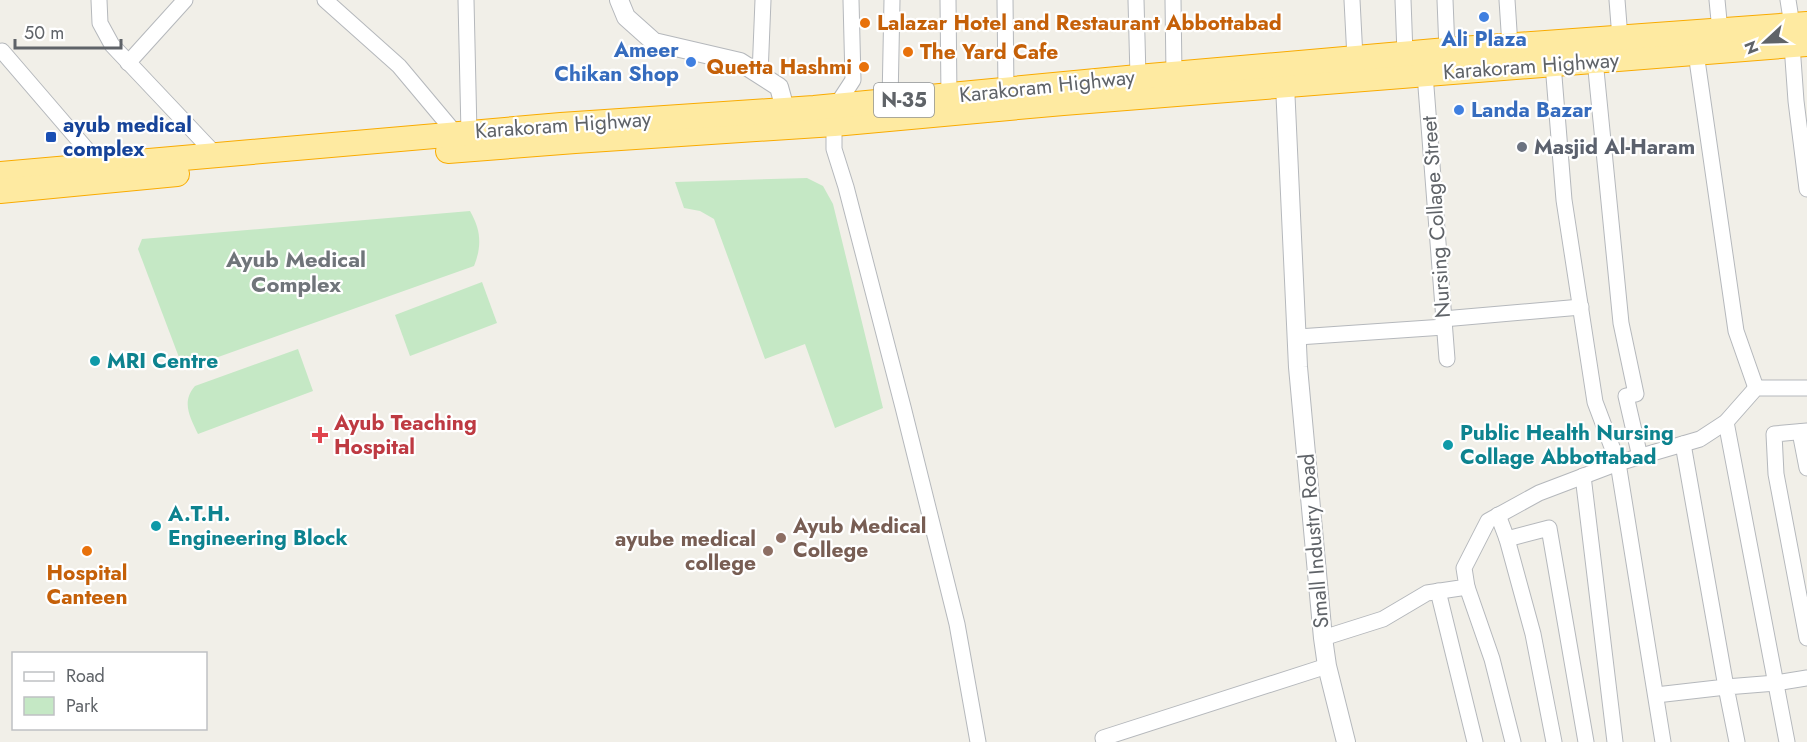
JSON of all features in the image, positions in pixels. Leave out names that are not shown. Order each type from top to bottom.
[{"type":"highway","name":"Karakoram Highway","points":[[0,191],[1285,75],[1355,58],[1447,50],[1720,30],[1800,35]]},
{"type":"highway","name":"Karakoram Highway","points":[[0,174],[463,133],[785,109],[835,115],[890,102],[1174,74],[1425,74],[1696,53],[1800,35]]},
{"type":"street","points":[[99,0],[100,23],[104,35],[215,154]]},
{"type":"street","points":[[128,63],[185,0]]},
{"type":"street","points":[[325,0],[399,66],[463,133]]},
{"type":"street","points":[[463,133],[465,0]]},
{"type":"street","points":[[619,0],[626,18],[654,42],[740,62],[779,87],[785,109]]},
{"type":"street","points":[[760,75],[763,0]]},
{"type":"street","points":[[850,0],[853,80],[835,115],[834,149],[903,407],[957,624],[978,742]]},
{"type":"street","points":[[890,102],[892,0]]},
{"type":"street","points":[[948,0],[949,97]]},
{"type":"street","points":[[1005,0],[1006,91]]},
{"type":"street","points":[[1136,0],[1138,77]]},
{"type":"street","points":[[1173,0],[1174,74]]},
{"type":"street","points":[[1352,0],[1355,58]]},
{"type":"street","points":[[1403,0],[1405,54]]},
{"type":"street","points":[[1445,0],[1447,50]]},
{"type":"street","points":[[1507,0],[1510,46]]},
{"type":"street","points":[[1617,0],[1620,38]]},
{"type":"street","points":[[1717,0],[1720,30]]},
{"type":"street","points":[[1788,0],[1800,35],[1796,101],[1807,189]]},
{"type":"street","points":[[2,51],[100,165]]},
{"type":"street","points":[[1696,53],[1736,331],[1756,388]]},
{"type":"street","points":[[1595,60],[1622,323],[1636,394],[1626,396],[1640,457]]},
{"type":"street","points":[[1553,64],[1564,200],[1595,402],[1618,463],[1664,742]]},
{"type":"street","name":"Nursing Collage Street","points":[[1425,74],[1447,359]]},
{"type":"street","name":"Small Industry Road","points":[[1285,75],[1299,379],[1323,638],[1347,742]]},
{"type":"street","points":[[1298,337],[1581,307]]},
{"type":"street","points":[[1513,742],[1492,659],[1467,587],[1464,568],[1488,521],[1539,493],[1618,463],[1700,439],[1726,422],[1756,388],[1807,388]]},
{"type":"street","points":[[1726,422],[1787,742]]},
{"type":"street","points":[[1807,468],[1803,432],[1774,434],[1776,474],[1807,638]]},
{"type":"street","points":[[1683,444],[1737,742]]},
{"type":"street","points":[[1583,476],[1615,742]]},
{"type":"street","points":[[1498,516],[1507,539],[1533,634],[1554,742]]},
{"type":"street","points":[[1507,539],[1549,528],[1586,742]]},
{"type":"street","points":[[1323,638],[1383,619],[1427,593],[1467,587]]},
{"type":"street","points":[[1438,591],[1475,742]]},
{"type":"street","points":[[1104,742],[1103,738],[1328,666]]},
{"type":"street","points":[[1656,695],[1807,678]]},
{"type":"green space","points":[[807,178],[823,186],[833,204],[883,408],[835,428],[805,344],[765,359],[714,219],[700,211],[684,208],[675,182]]},
{"type":"green space","points":[[470,211],[479,238],[474,266],[193,366],[180,360],[138,249],[142,239]]},
{"type":"green space","points":[[482,282],[497,323],[410,356],[395,315]]},
{"type":"green space","points":[[298,349],[313,391],[198,434],[188,410],[188,398],[195,386]]},
{"type":"place","name":"Ali Plaza","points":[[1484,17]]},
{"type":"place","name":"Lalazar Hotel and Restaurant Abbottabad","points":[[865,23]]},
{"type":"place","name":"The Yard Cafe","points":[[908,52]]},
{"type":"place","name":"Ameer Chikan Shop","points":[[691,62]]},
{"type":"place","name":"Quetta Hashmi","points":[[864,67]]},
{"type":"place","name":"Landa Bazar","points":[[1459,110]]},
{"type":"place","name":"ayub medical complex","points":[[51,137]]},
{"type":"place","name":"Masjid Al-Haram","points":[[1522,147]]},
{"type":"place","name":"MRI Centre","points":[[95,361]]},
{"type":"place","name":"Ayub Teaching Hospital","points":[[320,435]]},
{"type":"place","name":"Public Health Nursing Collage Abbottabad","points":[[1448,445]]},
{"type":"place","name":"A.T.H. Engineering Block","points":[[156,526]]},
{"type":"place","name":"Ayub Medical College","points":[[781,538]]},
{"type":"place","name":"Hospital Canteen","points":[[87,551]]},
{"type":"place","name":"ayube medical college","points":[[768,551]]},
{"type":"district","name":"Ayub Medical Complex","points":[[296,272]]}]
